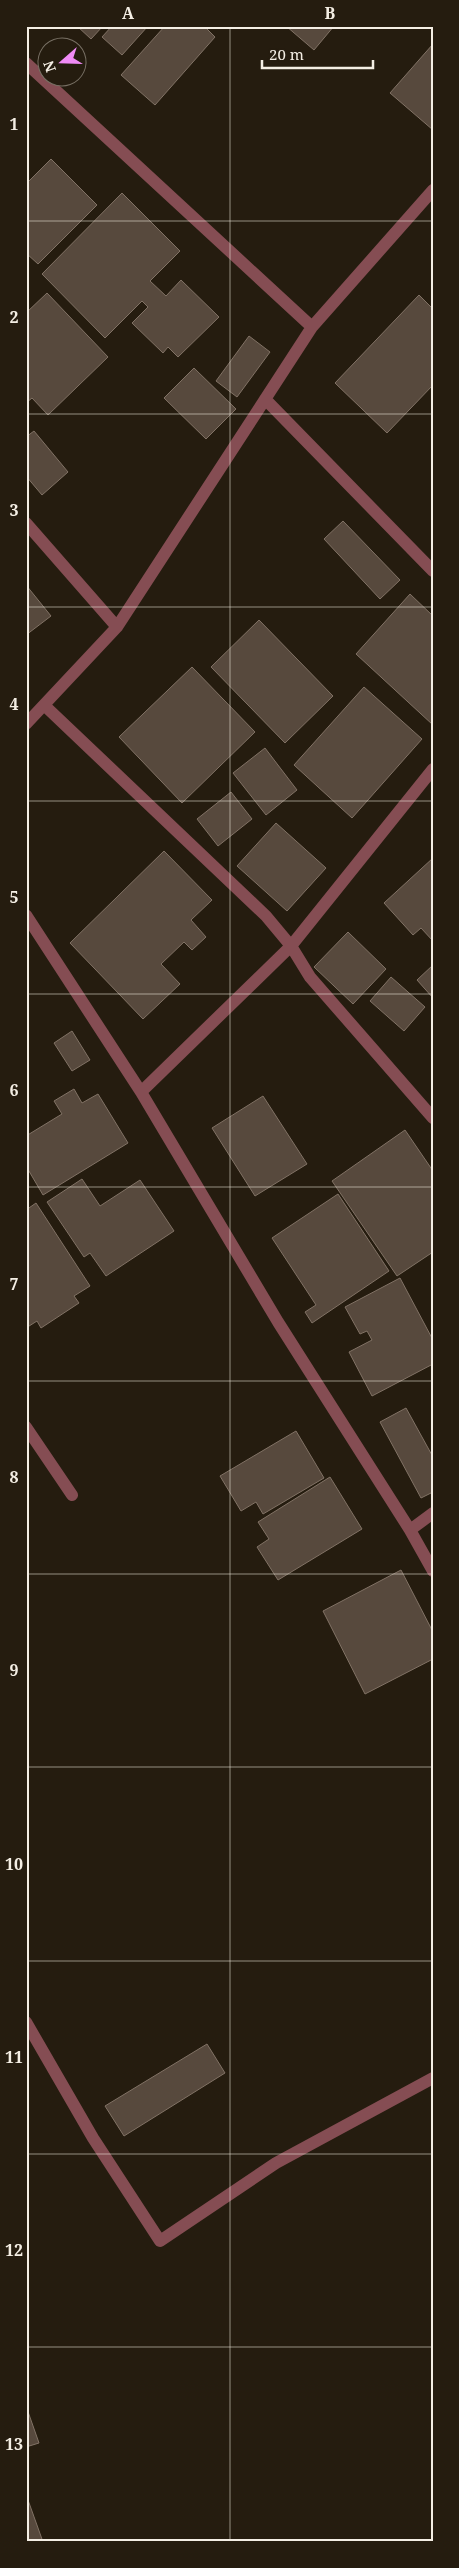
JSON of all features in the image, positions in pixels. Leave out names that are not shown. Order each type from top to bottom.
[{"type":"street","points":[[26,63],[312,328]]},
{"type":"street","points":[[26,724],[117,627],[312,328],[433,190]]},
{"type":"street","points":[[265,399],[433,570]]},
{"type":"street","points":[[26,523],[117,627]]},
{"type":"street","points":[[44,705],[266,916],[291,946],[310,977],[433,1118]]},
{"type":"street","points":[[141,1092],[291,946],[433,769]]},
{"type":"street","points":[[26,915],[141,1092],[278,1322],[410,1530],[433,1571]]},
{"type":"street","points":[[26,1427],[72,1495]]},
{"type":"street","points":[[410,1530],[433,1513]]},
{"type":"street","points":[[26,2022],[93,2138],[160,2241],[276,2163],[433,2078]]},
{"type":"building","points":[[77,26],[103,26],[91,39]]},
{"type":"building","points":[[112,26],[148,26],[122,55],[102,37]]},
{"type":"building","points":[[165,26],[204,26],[215,37],[155,105],[121,75]]},
{"type":"building","points":[[286,26],[334,26],[314,50]]},
{"type":"building","points":[[433,44],[433,130],[390,93]]},
{"type":"building","points":[[51,159],[97,205],[38,264],[26,253],[26,184]]},
{"type":"building","points":[[122,193],[180,251],[150,281],[166,296],[181,280],[219,317],[178,357],[168,347],[163,353],[132,323],[148,307],[142,301],[105,338],[42,274]]},
{"type":"building","points":[[47,293],[108,357],[48,415],[32,398],[26,403],[26,313]]},
{"type":"building","points":[[419,295],[433,309],[433,385],[387,433],[335,383]]},
{"type":"building","points":[[249,336],[270,352],[237,397],[216,381]]},
{"type":"building","points":[[194,368],[236,409],[206,439],[164,398]]},
{"type":"building","points":[[34,431],[68,472],[42,495],[26,476],[26,437]]},
{"type":"building","points":[[343,521],[400,580],[380,599],[324,539]]},
{"type":"building","points":[[26,585],[51,616],[26,635]]},
{"type":"building","points":[[410,594],[433,616],[433,725],[356,654]]},
{"type":"building","points":[[259,620],[333,696],[285,743],[211,667]]},
{"type":"building","points":[[192,667],[255,732],[182,803],[119,737]]},
{"type":"building","points":[[364,687],[422,739],[352,818],[294,765]]},
{"type":"building","points":[[265,748],[297,790],[266,815],[233,773]]},
{"type":"building","points":[[231,792],[252,819],[218,846],[197,819]]},
{"type":"building","points":[[276,823],[326,868],[287,911],[237,866]]},
{"type":"building","points":[[164,851],[212,900],[191,920],[206,937],[192,950],[184,942],[161,964],[180,984],[143,1019],[70,943]]},
{"type":"building","points":[[433,858],[433,941],[421,928],[413,935],[384,903]]},
{"type":"building","points":[[348,932],[386,969],[353,1004],[314,967]]},
{"type":"building","points":[[433,965],[433,998],[417,980]]},
{"type":"building","points":[[391,977],[425,1007],[404,1031],[370,1001]]},
{"type":"building","points":[[72,1031],[90,1060],[72,1071],[54,1043]]},
{"type":"building","points":[[74,1089],[82,1103],[98,1094],[128,1143],[43,1195],[26,1166],[26,1136],[62,1114],[54,1101]]},
{"type":"building","points":[[263,1096],[307,1164],[255,1196],[212,1128]]},
{"type":"building","points":[[405,1130],[433,1171],[433,1252],[397,1276],[332,1181]]},
{"type":"building","points":[[82,1179],[100,1206],[140,1180],[174,1231],[106,1276],[90,1253],[84,1257],[47,1202]]},
{"type":"building","points":[[338,1194],[389,1271],[312,1323],[305,1312],[316,1305],[272,1238]]},
{"type":"building","points":[[36,1203],[90,1286],[74,1296],[79,1303],[41,1328],[37,1321],[26,1328],[26,1210]]},
{"type":"building","points":[[400,1278],[433,1340],[433,1364],[372,1396],[349,1352],[372,1340],[367,1331],[360,1334],[345,1307]]},
{"type":"building","points":[[406,1408],[433,1457],[433,1492],[421,1498],[380,1422]]},
{"type":"building","points":[[296,1431],[324,1478],[263,1514],[256,1502],[241,1511],[220,1476]]},
{"type":"building","points":[[330,1477],[362,1529],[278,1580],[257,1547],[269,1539],[258,1522]]},
{"type":"building","points":[[401,1570],[433,1632],[433,1659],[365,1694],[323,1611]]},
{"type":"building","points":[[207,2044],[225,2073],[124,2136],[105,2106]]},
{"type":"building","points":[[26,2406],[39,2443],[26,2447]]},
{"type":"building","points":[[26,2500],[28,2500],[43,2542],[26,2542]]}]
